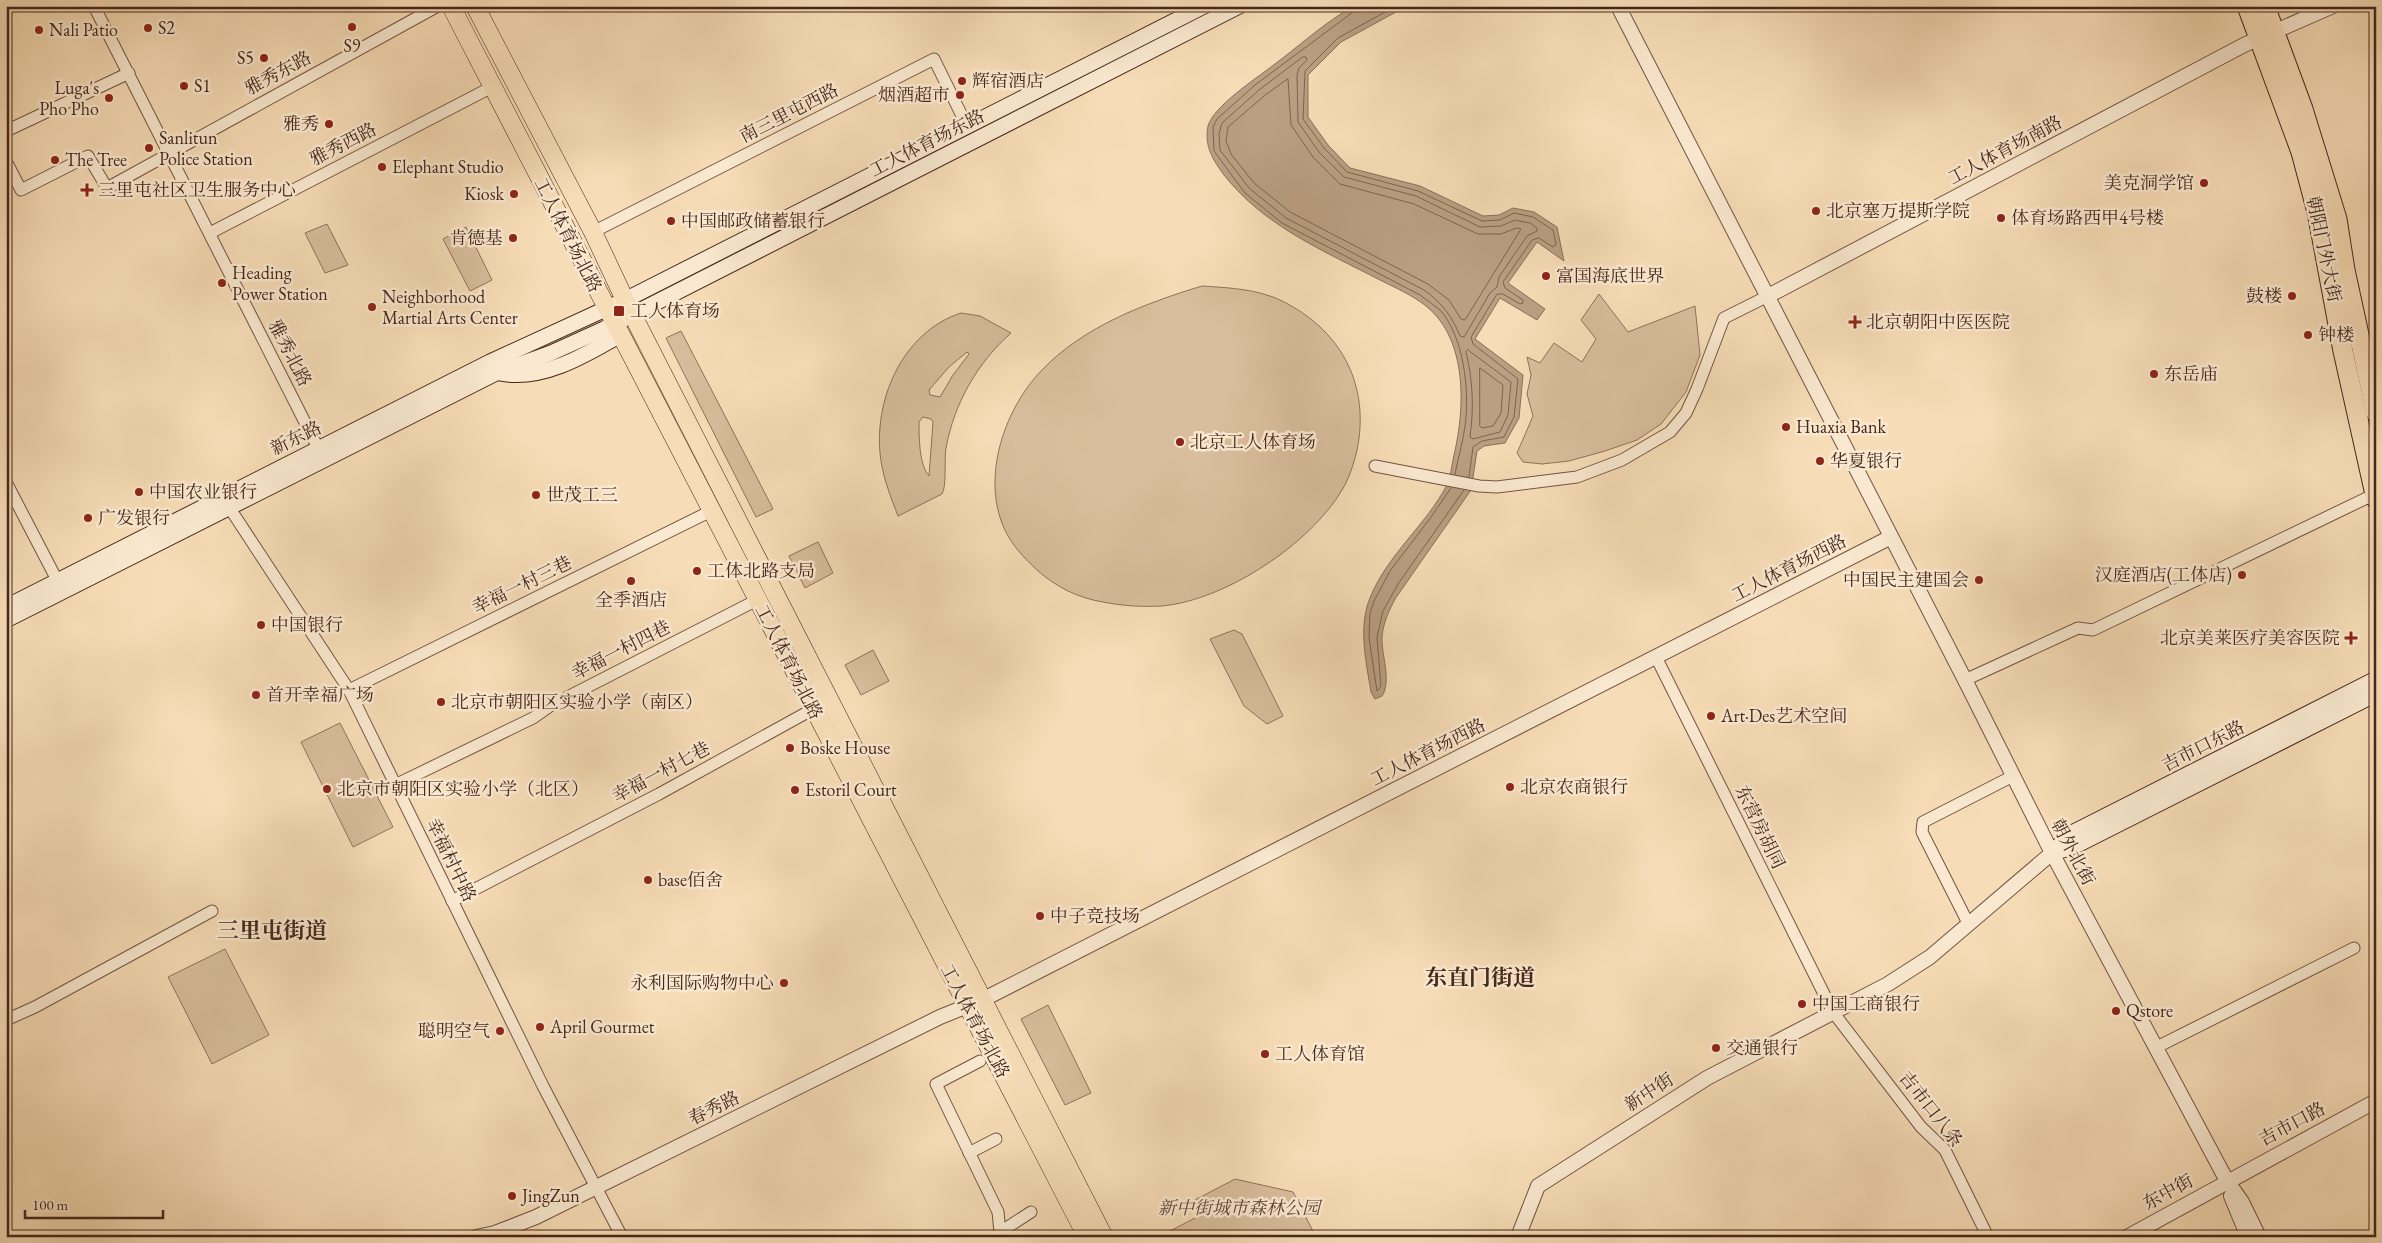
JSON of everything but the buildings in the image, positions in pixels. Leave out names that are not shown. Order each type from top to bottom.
[{"type":"highway","name":"朝阳门外大街","points":[[2247,6],[2267,34],[2306,118],[2337,219],[2345,270],[2376,413]]},
{"type":"highway","name":"朝阳门外大街","points":[[2265,6],[2267,34],[2317,212],[2343,350],[2375,497]]},
{"type":"main road","name":"工人体育场北路","points":[[451,6],[757,600],[974,1003],[1104,1237]]},
{"type":"main road","name":"工人体育场北路","points":[[475,6],[593,232],[974,1003],[1087,1237]]},
{"type":"main road","name":"工人体育场东路","points":[[629,307],[967,126],[1204,6]]},
{"type":"main road","name":"工人体育场东路","points":[[629,307],[1239,6]]},
{"type":"main road","points":[[613,322],[629,307]]},
{"type":"main road","name":"新东路","points":[[6,620],[496,372],[513,376],[544,372],[613,322]]},
{"type":"main road","name":"新东路","points":[[6,607],[490,362],[613,322]]},
{"type":"main road","name":"吉市口东路","points":[[2052,853],[2070,834],[2376,680]]},
{"type":"main road","name":"吉市口东路","points":[[2052,853],[2075,846],[2376,694]]},
{"type":"street","name":"雅秀北路","points":[[94,6],[170,152],[318,448]]},
{"type":"street","name":"雅秀东路","points":[[6,161],[22,190],[88,156],[107,188],[438,6]]},
{"type":"street","points":[[1618,6],[1891,537]]},
{"type":"street","name":"工人体育场南路","points":[[1768,296],[2267,34],[2333,6]]},
{"type":"street","name":"南三里屯西路","points":[[593,232],[934,58],[967,126]]},
{"type":"street","points":[[6,131],[129,74]]},
{"type":"street","name":"雅秀西路","points":[[210,233],[492,87]]},
{"type":"street","points":[[1375,466],[1479,486],[1497,487],[1577,477],[1622,460],[1670,432],[1686,413],[1697,390],[1724,318],[1768,296]]},
{"type":"street","points":[[6,482],[57,580]]},
{"type":"street","points":[[1965,680],[2078,628],[2094,630],[2375,497]]},
{"type":"street","name":"幸福村中路","points":[[229,507],[349,690],[543,1086],[622,1237]]},
{"type":"street","name":"幸福一村三巷","points":[[349,690],[711,511]]},
{"type":"street","name":"工人体育场西路","points":[[974,1003],[1891,537]]},
{"type":"street","name":"朝外北街","points":[[1891,537],[2052,853],[2157,1046],[2227,1181],[2242,1202],[2259,1237]]},
{"type":"street","name":"幸福一村四巷","points":[[395,785],[533,718],[550,706],[757,600]]},
{"type":"street","name":"东营房胡同","points":[[1656,657],[1833,1012]]},
{"type":"street","name":"幸福一村七巷","points":[[452,901],[659,794],[806,713]]},
{"type":"street","points":[[1969,925],[1922,832],[1923,822],[2013,776]]},
{"type":"street","name":"吉市口东路","points":[[1833,1012],[1888,984],[1930,957],[2052,853]]},
{"type":"street","points":[[6,1020],[35,1007],[212,911]]},
{"type":"street","points":[[2157,1046],[2354,948]]},
{"type":"street","name":"春秀路","points":[[476,1237],[495,1233],[536,1216],[940,1017],[974,1003]]},
{"type":"street","name":"新中街","points":[[1518,1237],[1538,1186],[1707,1078],[1833,1012]]},
{"type":"street","name":"吉市口八条","points":[[1833,1012],[1922,1127],[1945,1150],[1988,1237]]},
{"type":"street","points":[[980,1061],[936,1084],[998,1212],[1002,1234],[1030,1212]]},
{"type":"street","name":"吉市口路","points":[[2227,1181],[2376,1101]]},
{"type":"street","points":[[969,1154],[996,1139]]},
{"type":"street","name":"朝外北街","points":[[2227,1181],[2234,1206],[2248,1237]]},
{"type":"street","name":"东中街","points":[[2127,1237],[2227,1181]]},
{"type":"green space","points":[[327,224],[348,265],[325,273],[305,233]]},
{"type":"green space","points":[[466,227],[492,280],[470,291],[443,239]]},
{"type":"green space","name":"北京工人体育场","points":[[1202,286],[1245,290],[1276,298],[1306,315],[1337,346],[1348,364],[1355,384],[1359,405],[1360,427],[1357,450],[1349,476],[1328,510],[1288,549],[1239,581],[1213,593],[1187,602],[1162,606],[1132,606],[1076,595],[1052,582],[1027,561],[1010,540],[1004,528],[998,508],[995,487],[996,465],[1000,444],[1008,423],[1017,403],[1042,370],[1077,341],[1096,329],[1138,308]]},
{"type":"green space","points":[[1599,294],[1628,332],[1695,306],[1700,355],[1686,392],[1661,424],[1637,440],[1569,461],[1542,464],[1523,462],[1517,453],[1533,416],[1527,394],[1531,375],[1527,357],[1540,363],[1554,343],[1582,362],[1596,339],[1581,320]]},
{"type":"green space","points":[[961,313],[980,316],[1011,333],[988,357],[961,400],[946,448],[944,490],[942,494],[898,516],[890,496],[881,461],[879,438],[881,416],[887,393],[907,353],[922,336],[940,322]],"holes":[[[967,352],[969,354],[953,375],[940,397],[930,395],[929,390],[949,367]],[[923,417],[931,419],[933,422],[929,476],[923,465],[920,451],[919,422]]]},
{"type":"green space","points":[[681,331],[773,509],[756,517],[666,338]]},
{"type":"green space","points":[[818,542],[833,573],[805,588],[789,556]]},
{"type":"green space","points":[[1234,630],[1242,634],[1283,716],[1267,724],[1244,706],[1210,639]]},
{"type":"green space","points":[[873,650],[889,681],[861,695],[845,665]]},
{"type":"green space","points":[[340,723],[393,827],[353,847],[301,742]]},
{"type":"green space","points":[[225,949],[269,1035],[212,1064],[168,977]]},
{"type":"green space","points":[[1048,1005],[1091,1093],[1065,1105],[1021,1019]]},
{"type":"green space","name":"新中街城市森林公园","points":[[1235,1179],[1293,1192],[1316,1237],[1158,1237],[1199,1216],[1191,1202]]},
{"type":"water","points":[[1354,6],[1407,6],[1341,42],[1308,75],[1308,117],[1328,145],[1350,168],[1420,186],[1483,216],[1499,215],[1513,208],[1534,212],[1557,227],[1564,261],[1537,242],[1508,283],[1545,309],[1537,320],[1500,298],[1475,339],[1523,375],[1519,418],[1505,443],[1484,446],[1477,451],[1471,490],[1395,599],[1385,622],[1382,637],[1386,675],[1385,690],[1382,696],[1375,699],[1371,692],[1364,644],[1366,609],[1377,582],[1386,568],[1438,500],[1447,485],[1458,436],[1460,417],[1460,376],[1456,356],[1450,337],[1440,320],[1421,302],[1296,236],[1257,209],[1224,175],[1213,158],[1207,140],[1208,126],[1211,119],[1226,102],[1322,27]]},
{"type":"place","name":"S9","points":[[352,27]]},
{"type":"place","name":"S2","points":[[148,28]]},
{"type":"place","name":"Nali Patio","points":[[39,30]]},
{"type":"place","name":"S5","points":[[264,58]]},
{"type":"place","name":"辉宿酒店","points":[[962,81]]},
{"type":"place","name":"S1","points":[[184,86]]},
{"type":"place","name":"烟酒超市","points":[[960,95]]},
{"type":"place","name":"Luga's Pho Pho","points":[[109,98]]},
{"type":"place","name":"雅秀","points":[[329,124]]},
{"type":"place","name":"Sanlitun Police Station","points":[[149,148]]},
{"type":"place","name":"The Tree","points":[[55,160]]},
{"type":"place","name":"Elephant Studio","points":[[382,167]]},
{"type":"place","name":"美克洞学馆","points":[[2204,183]]},
{"type":"place","name":"三里屯社区卫生服务中心","points":[[87,190]]},
{"type":"place","name":"Kiosk","points":[[514,194]]},
{"type":"place","name":"北京塞万提斯学院","points":[[1816,211]]},
{"type":"place","name":"体育场路西甲4号楼","points":[[2001,218]]},
{"type":"place","name":"中国邮政储蓄银行","points":[[671,221]]},
{"type":"place","name":"肯德基","points":[[513,238]]},
{"type":"place","name":"富国海底世界","points":[[1546,276]]},
{"type":"place","name":"Heading Power Station","points":[[222,283]]},
{"type":"place","name":"鼓楼","points":[[2292,296]]},
{"type":"place","name":"Neighborhood Martial Arts Center","points":[[372,307]]},
{"type":"place","name":"工人体育场","points":[[619,311]]},
{"type":"place","name":"北京朝阳中医医院","points":[[1855,322]]},
{"type":"place","name":"钟楼","points":[[2308,335]]},
{"type":"place","name":"东岳庙","points":[[2154,374]]},
{"type":"place","name":"Huaxia Bank","points":[[1786,427]]},
{"type":"place","name":"北京工人体育场","points":[[1180,442]]},
{"type":"place","name":"华夏银行","points":[[1820,461]]},
{"type":"place","name":"中国农业银行","points":[[139,492]]},
{"type":"place","name":"世茂工三","points":[[536,495]]},
{"type":"place","name":"广发银行","points":[[88,518]]},
{"type":"place","name":"工体北路支局","points":[[697,571]]},
{"type":"place","name":"汉庭酒店(工体店)","points":[[2242,575]]},
{"type":"place","name":"中国民主建国会","points":[[1979,580]]},
{"type":"place","name":"全季酒店","points":[[631,581]]},
{"type":"place","name":"中国银行","points":[[261,625]]},
{"type":"place","name":"北京美莱医疗美容医院","points":[[2351,638]]},
{"type":"place","name":"首开幸福广场","points":[[256,695]]},
{"type":"place","name":"北京市朝阳区实验小学（南区）","points":[[441,702]]},
{"type":"place","name":"Art·Des艺术空间","points":[[1711,716]]},
{"type":"place","name":"Boske House","points":[[790,748]]},
{"type":"place","name":"北京农商银行","points":[[1510,787]]},
{"type":"place","name":"北京市朝阳区实验小学（北区）","points":[[327,789]]},
{"type":"place","name":"Estoril Court","points":[[795,790]]},
{"type":"place","name":"base佰舍","points":[[648,880]]},
{"type":"place","name":"中子竞技场","points":[[1040,916]]},
{"type":"place","name":"永利国际购物中心","points":[[784,983]]},
{"type":"place","name":"中国工商银行","points":[[1802,1004]]},
{"type":"place","name":"Qstore","points":[[2116,1011]]},
{"type":"place","name":"April Gourmet","points":[[540,1027]]},
{"type":"place","name":"聪明空气","points":[[500,1031]]},
{"type":"place","name":"交通银行","points":[[1716,1048]]},
{"type":"place","name":"工人体育馆","points":[[1265,1054]]},
{"type":"place","name":"JingZun","points":[[512,1196]]},
{"type":"district","name":"三里屯街道","points":[[272,930]]},
{"type":"district","name":"东直门街道","points":[[1480,977]]}]
